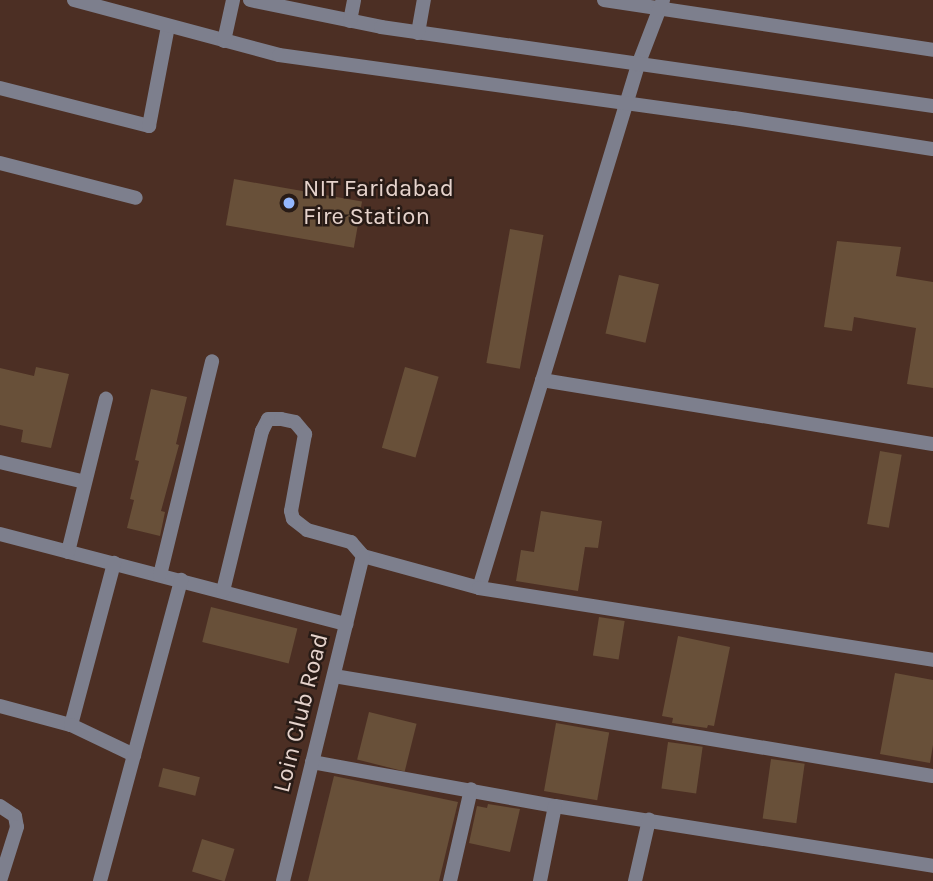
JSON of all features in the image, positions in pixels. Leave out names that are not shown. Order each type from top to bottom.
[{"type":"street","points":[[74,0],[279,55],[933,149]]},
{"type":"street","points":[[224,41],[233,0]]},
{"type":"street","points":[[250,0],[418,33],[933,107]]},
{"type":"street","points":[[350,21],[354,0]]},
{"type":"street","points":[[418,33],[424,0]]},
{"type":"street","points":[[604,0],[661,5],[933,50]]},
{"type":"street","points":[[479,588],[626,103],[661,5]]},
{"type":"street","points":[[0,88],[149,126],[168,26]]},
{"type":"street","points":[[0,163],[136,198]]},
{"type":"street","points":[[160,575],[212,361]]},
{"type":"street","points":[[542,380],[933,444]]},
{"type":"street","points":[[68,552],[106,399]]},
{"type":"street","points":[[223,591],[262,431],[268,419],[295,422],[306,434],[291,511],[293,519],[307,530],[351,542],[363,556],[479,588],[933,660]]},
{"type":"street","points":[[0,462],[85,482]]},
{"type":"street","points":[[0,534],[346,624]]},
{"type":"street","name":"Loin Club Road","points":[[283,881],[363,556]]},
{"type":"street","points":[[71,725],[114,563]]},
{"type":"street","points":[[100,881],[181,580]]},
{"type":"street","points":[[334,676],[933,776]]},
{"type":"street","points":[[0,706],[71,725],[134,755]]},
{"type":"street","points":[[312,762],[555,806],[933,866]]},
{"type":"street","points":[[450,881],[471,789]]},
{"type":"street","points":[[0,806],[15,816],[18,827],[0,881]]},
{"type":"street","points":[[540,881],[555,806]]},
{"type":"street","points":[[635,881],[649,820]]},
{"type":"building","points":[[234,179],[362,202],[354,248],[226,225]]},
{"type":"building","points":[[510,229],[543,235],[520,369],[486,363]]},
{"type":"building","points":[[837,241],[901,247],[896,276],[933,282],[933,388],[907,384],[916,328],[854,317],[852,331],[824,327]]},
{"type":"building","points":[[619,275],[659,284],[645,343],[606,333]]},
{"type":"building","points":[[36,367],[69,374],[51,448],[21,442],[23,430],[0,425],[0,368],[34,376]]},
{"type":"building","points":[[405,367],[439,377],[415,457],[382,448]]},
{"type":"building","points":[[151,389],[187,397],[176,444],[179,445],[161,511],[165,512],[160,536],[127,528],[134,500],[130,499],[139,461],[135,460]]},
{"type":"building","points":[[880,451],[902,455],[889,528],[867,524]]},
{"type":"building","points":[[541,511],[602,521],[598,548],[585,547],[578,591],[516,581],[521,550],[534,552]]},
{"type":"building","points":[[211,607],[297,629],[289,663],[202,642]]},
{"type":"building","points":[[599,617],[625,621],[619,660],[593,656]]},
{"type":"building","points":[[678,636],[730,647],[714,726],[708,725],[707,728],[672,723],[673,718],[662,716]]},
{"type":"building","points":[[895,673],[933,680],[933,745],[930,763],[880,754]]},
{"type":"building","points":[[369,712],[417,724],[405,771],[357,760]]},
{"type":"building","points":[[556,723],[609,732],[597,800],[544,791]]},
{"type":"building","points":[[668,742],[703,747],[696,793],[661,789]]},
{"type":"building","points":[[771,759],[805,764],[796,823],[763,818]]},
{"type":"building","points":[[163,768],[200,777],[195,796],[158,786]]},
{"type":"building","points":[[334,776],[458,802],[439,881],[308,881]]},
{"type":"building","points":[[488,804],[520,809],[510,852],[469,843],[477,806],[487,808]]},
{"type":"building","points":[[202,839],[235,849],[225,881],[192,872]]},
{"type":"place","name":"NIT Faridabad Fire Station","points":[[289,203]]}]
